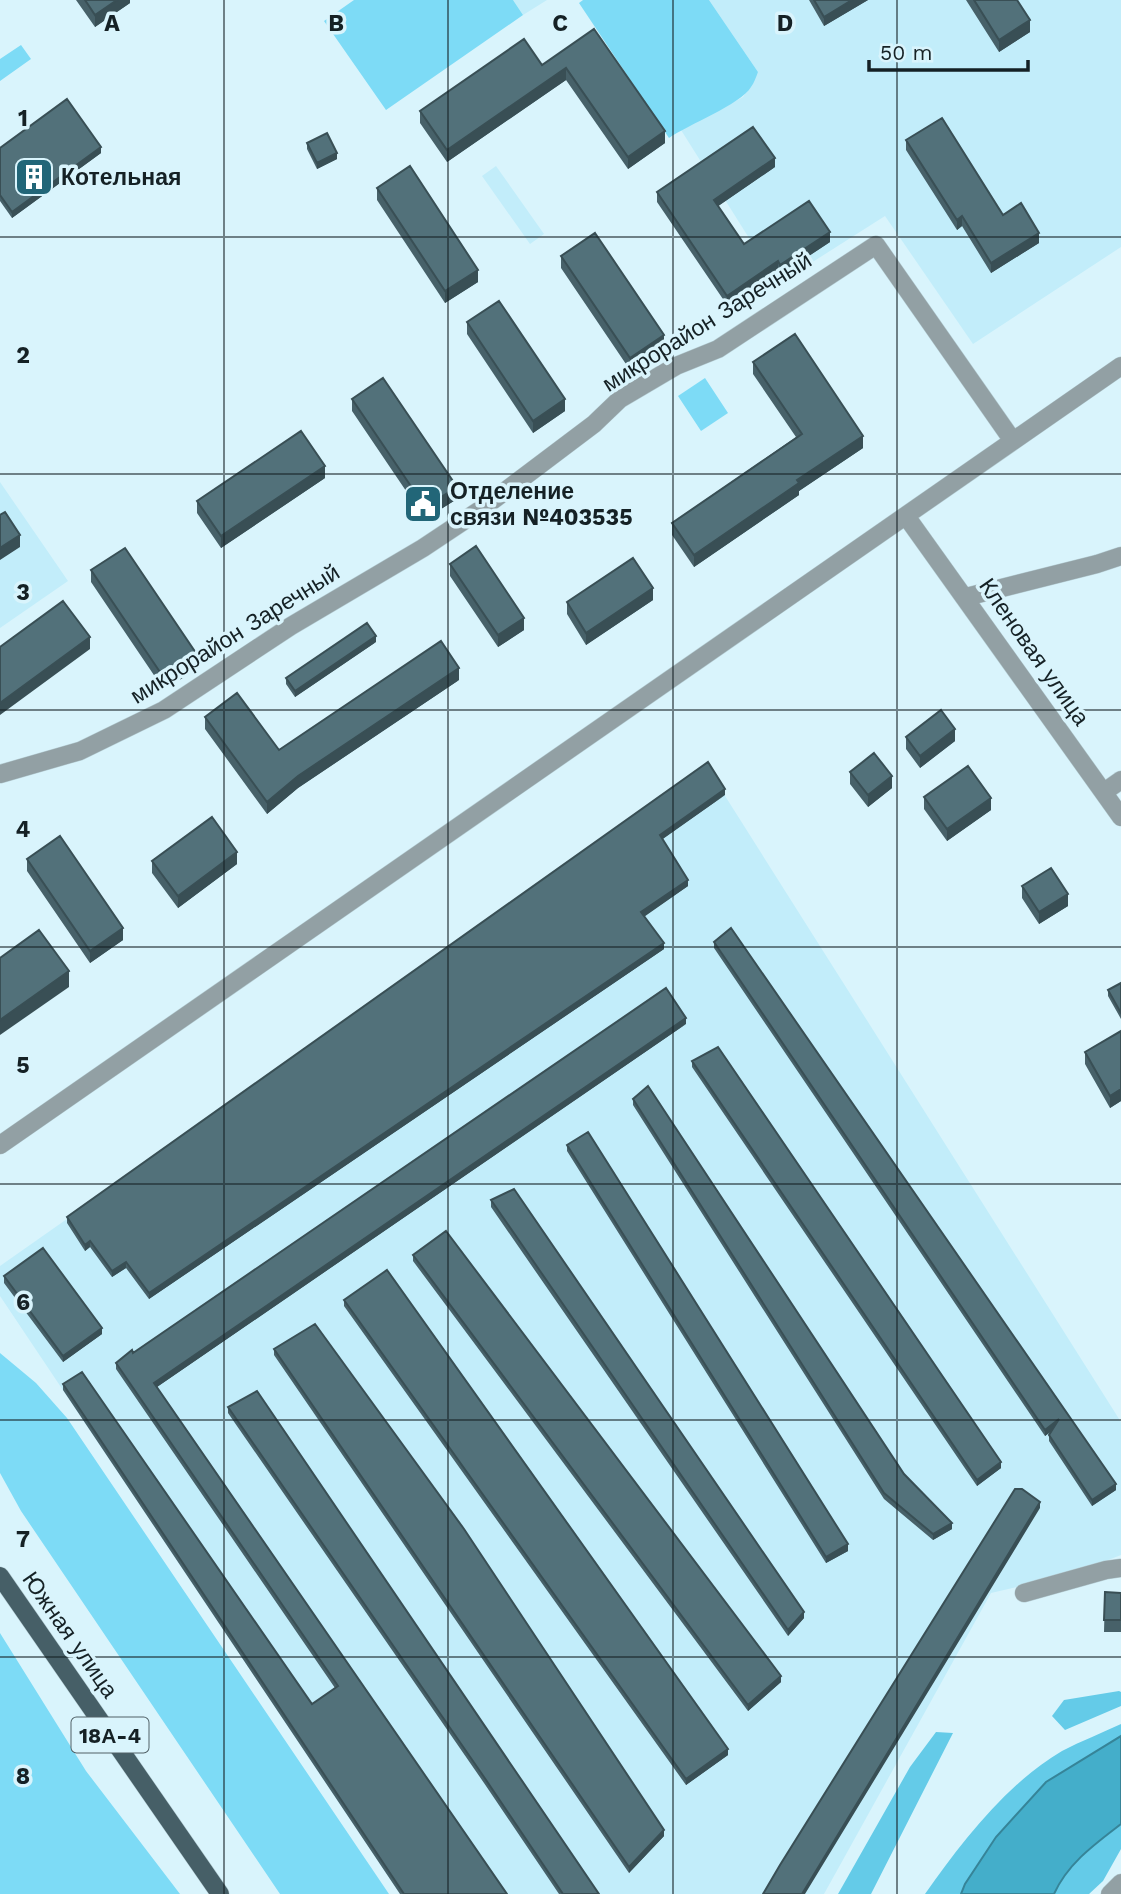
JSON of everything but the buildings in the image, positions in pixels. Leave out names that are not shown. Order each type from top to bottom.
[{"type":"main road","name":"Южная улица","points":[[0,1576],[220,1894]]},
{"type":"street","name":"микрорайон Заречный","points":[[0,774],[79,751],[164,710],[291,626],[423,548],[480,510],[594,424],[620,399],[676,366],[718,349],[876,245],[1013,441]]},
{"type":"street","points":[[0,1145],[1121,366]]},
{"type":"street","name":"Кленовая улица","points":[[906,516],[1121,817]]},
{"type":"street","points":[[966,597],[1121,556]]},
{"type":"street","points":[[1104,792],[1121,780]]},
{"type":"street","points":[[1024,1593],[1121,1568]]},
{"type":"street","points":[[1110,1894],[1121,1883]]},
{"type":"shaded area","points":[[354,0],[513,0],[523,15],[386,110],[324,21]]},
{"type":"shaded area","points":[[513,0],[547,0],[523,15]]},
{"type":"shaded area","points":[[583,0],[709,0],[758,72],[754,82],[736,101],[669,138],[579,3]]},
{"type":"shaded area","points":[[709,0],[1121,0],[1121,247],[973,344],[885,216],[778,284],[681,130],[743,97],[758,72]]},
{"type":"shaded area","points":[[21,45],[31,59],[0,81],[0,59]]},
{"type":"shaded area","points":[[496,166],[544,234],[530,244],[482,176]]},
{"type":"shaded area","points":[[705,378],[728,413],[701,431],[678,396]]},
{"type":"shaded area","points":[[0,482],[68,581],[0,628]]},
{"type":"shaded area","points":[[708,769],[1121,1422],[1121,1555],[1070,1575],[991,1593],[824,1894],[400,1894],[0,1296],[0,1266]]},
{"type":"shaded area","points":[[0,1353],[36,1383],[67,1418],[389,1894],[280,1894],[21,1511],[0,1473]]},
{"type":"shaded area","points":[[0,1633],[86,1771],[180,1894],[0,1894]]},
{"type":"shaded area","points":[[1119,1691],[1121,1706],[1065,1730],[1052,1716],[1064,1700]]},
{"type":"shaded area","points":[[1121,1724],[1121,1736],[1046,1782],[996,1837],[961,1894],[925,1894],[986,1815],[1022,1780],[1062,1751]]},
{"type":"shaded area","points":[[936,1732],[953,1733],[871,1894],[838,1894],[910,1767]]},
{"type":"shaded area","points":[[1121,1736],[1121,1824],[1074,1864],[1054,1894],[961,1894],[996,1837],[1046,1782]]},
{"type":"shaded area","points":[[1121,1824],[1121,1849],[1103,1881],[1089,1894],[1054,1894],[1074,1864]]},
{"type":"place","name":"Котельная","points":[[34,177]]},
{"type":"place","name":"Отделение связи №403535","points":[[423,504]]}]
